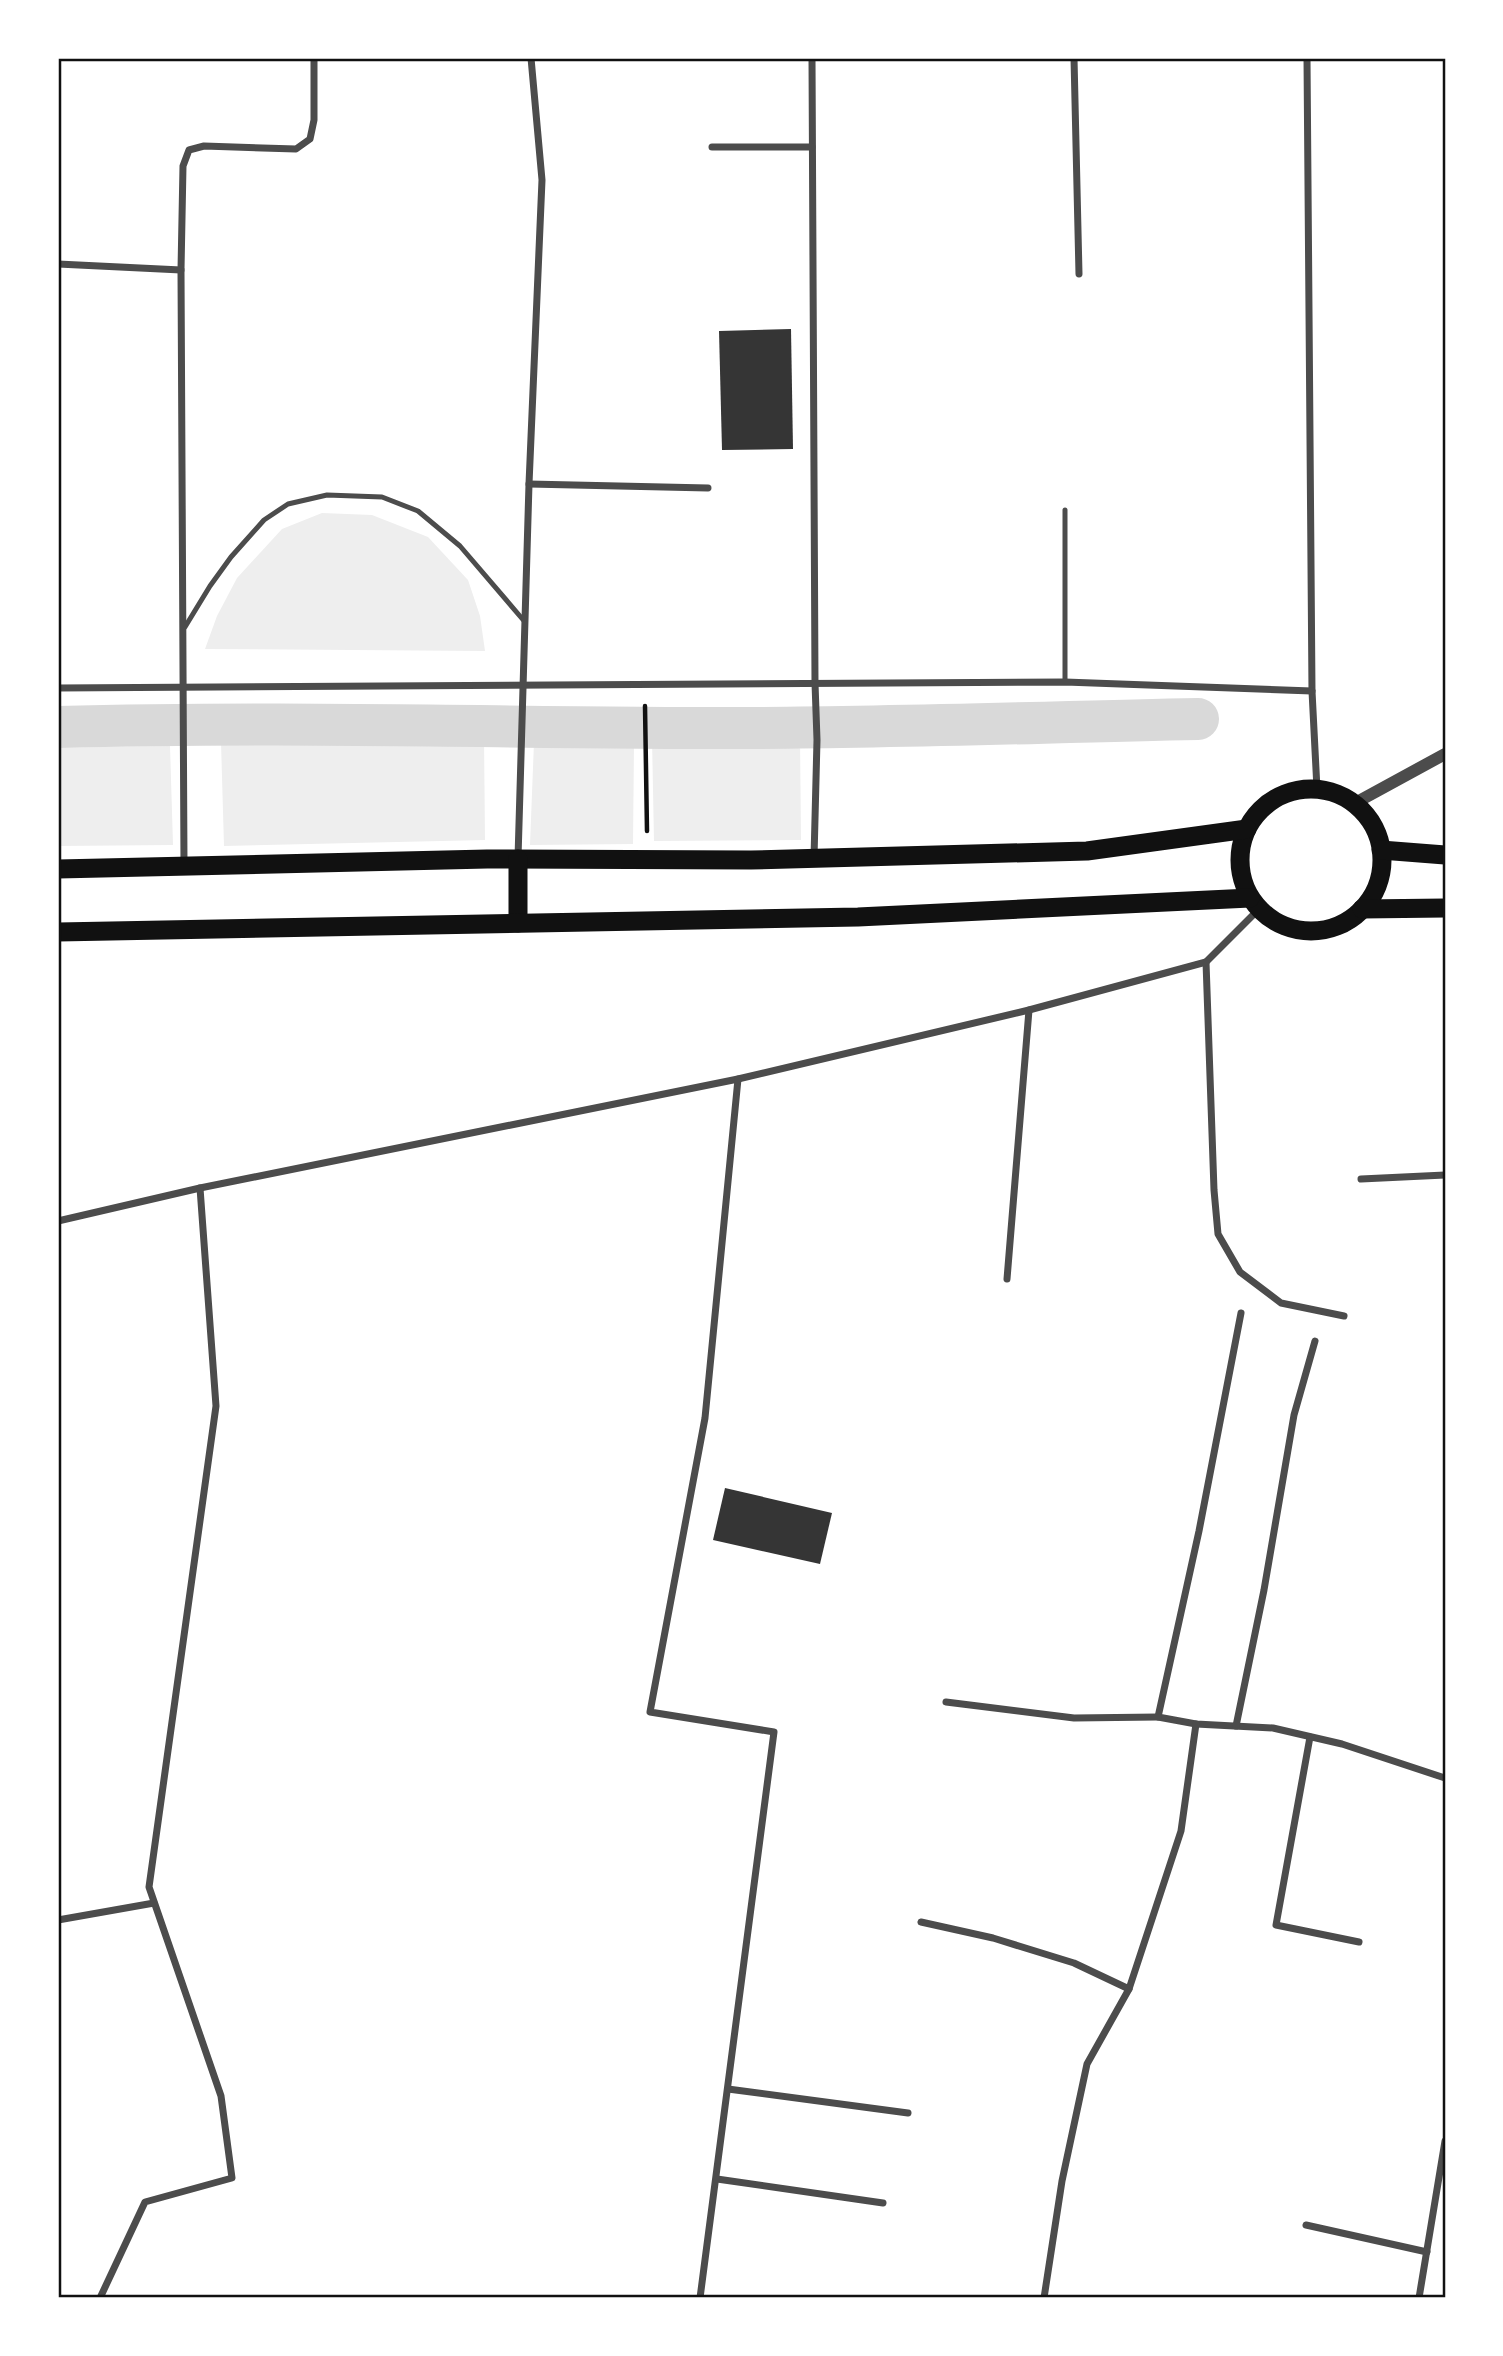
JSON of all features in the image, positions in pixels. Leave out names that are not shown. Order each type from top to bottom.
[{"type":"highway","points":[[1317,789],[1357,802],[1369,815],[1381,850],[1381,868],[1378,885],[1353,918],[1335,928],[1315,932],[1294,930],[1275,922],[1255,904],[1240,871],[1240,849],[1247,829],[1259,811],[1276,798],[1296,790],[1317,789]]},
{"type":"highway","points":[[58,869],[518,859],[814,858],[1087,851],[1247,829]]},
{"type":"highway","points":[[1381,850],[1445,855]]},
{"type":"highway","points":[[518,859],[518,923]]},
{"type":"highway","points":[[58,932],[858,917],[1255,904]]},
{"type":"highway","points":[[1362,909],[1445,908]]},
{"type":"street","points":[[184,866],[182,686],[185,627],[181,270],[183,166],[189,150],[204,146],[296,149],[310,139],[314,120],[314,58]]},
{"type":"street","points":[[518,859],[529,485],[542,180],[531,58]]},
{"type":"street","points":[[812,58],[815,683],[818,714],[814,858]]},
{"type":"street","points":[[1074,58],[1079,274]]},
{"type":"street","points":[[1307,58],[1312,691],[1317,789]]},
{"type":"street","points":[[712,147],[812,147]]},
{"type":"street","points":[[58,264],[181,270]]},
{"type":"street","points":[[529,485],[708,488]]},
{"type":"street","points":[[58,688],[1065,682],[1312,691]]},
{"type":"street","points":[[1357,802],[1445,754]]},
{"type":"street","points":[[58,1221],[200,1188],[738,1079],[1029,1010],[1206,962],[1255,904]]},
{"type":"street","points":[[1206,962],[1218,1234],[1240,1272],[1282,1303],[1344,1316]]},
{"type":"street","points":[[1007,1279],[1029,1010]]},
{"type":"street","points":[[700,2298],[775,1732],[650,1712],[705,1418],[738,1079]]},
{"type":"street","points":[[1361,1179],[1445,1175]]},
{"type":"street","points":[[100,2298],[145,2202],[232,2178],[221,2096],[149,1887],[216,1406],[200,1188]]},
{"type":"street","points":[[1158,1717],[1199,1531],[1241,1313]]},
{"type":"street","points":[[1236,1726],[1264,1590],[1294,1415],[1315,1341]]},
{"type":"street","points":[[946,1702],[1074,1718],[1158,1717],[1196,1724],[1273,1728],[1342,1744],[1445,1778]]},
{"type":"street","points":[[1044,2298],[1062,2181],[1087,2063],[1129,1989],[1181,1831],[1196,1724]]},
{"type":"street","points":[[1310,1737],[1276,1925],[1359,1942]]},
{"type":"street","points":[[58,1920],[154,1903]]},
{"type":"street","points":[[921,1922],[993,1938],[1074,1963],[1129,1989]]},
{"type":"street","points":[[728,2089],[908,2113]]},
{"type":"street","points":[[1419,2298],[1445,2141]]},
{"type":"street","points":[[717,2179],[883,2203]]},
{"type":"street","points":[[1306,2225],[1427,2252]]},
{"type":"lane","points":[[185,627],[209,586],[264,520],[288,504],[327,495],[382,497],[418,511],[460,546],[525,622]]},
{"type":"lane","points":[[1065,510],[1065,682]]},
{"type":"path","points":[[645,723],[648,859]]},
{"type":"shaded area","points":[[322,513],[372,515],[428,537],[468,580],[480,616],[485,651],[205,649],[217,616],[237,578],[282,529]]},
{"type":"shaded area","points":[[484,738],[485,840],[224,846],[221,742]]},
{"type":"shaded area","points":[[652,738],[800,738],[801,840],[654,841]]},
{"type":"shaded area","points":[[534,742],[634,744],[633,844],[530,845]]},
{"type":"shaded area","points":[[170,746],[173,845],[58,846],[58,747]]},
{"type":"building","points":[[791,329],[793,449],[722,450],[719,331]]},
{"type":"building","points":[[725,1488],[832,1513],[820,1564],[713,1540]]},
{"type":"waterway","points":[[58,727],[311,725],[792,728],[1198,719]]}]
